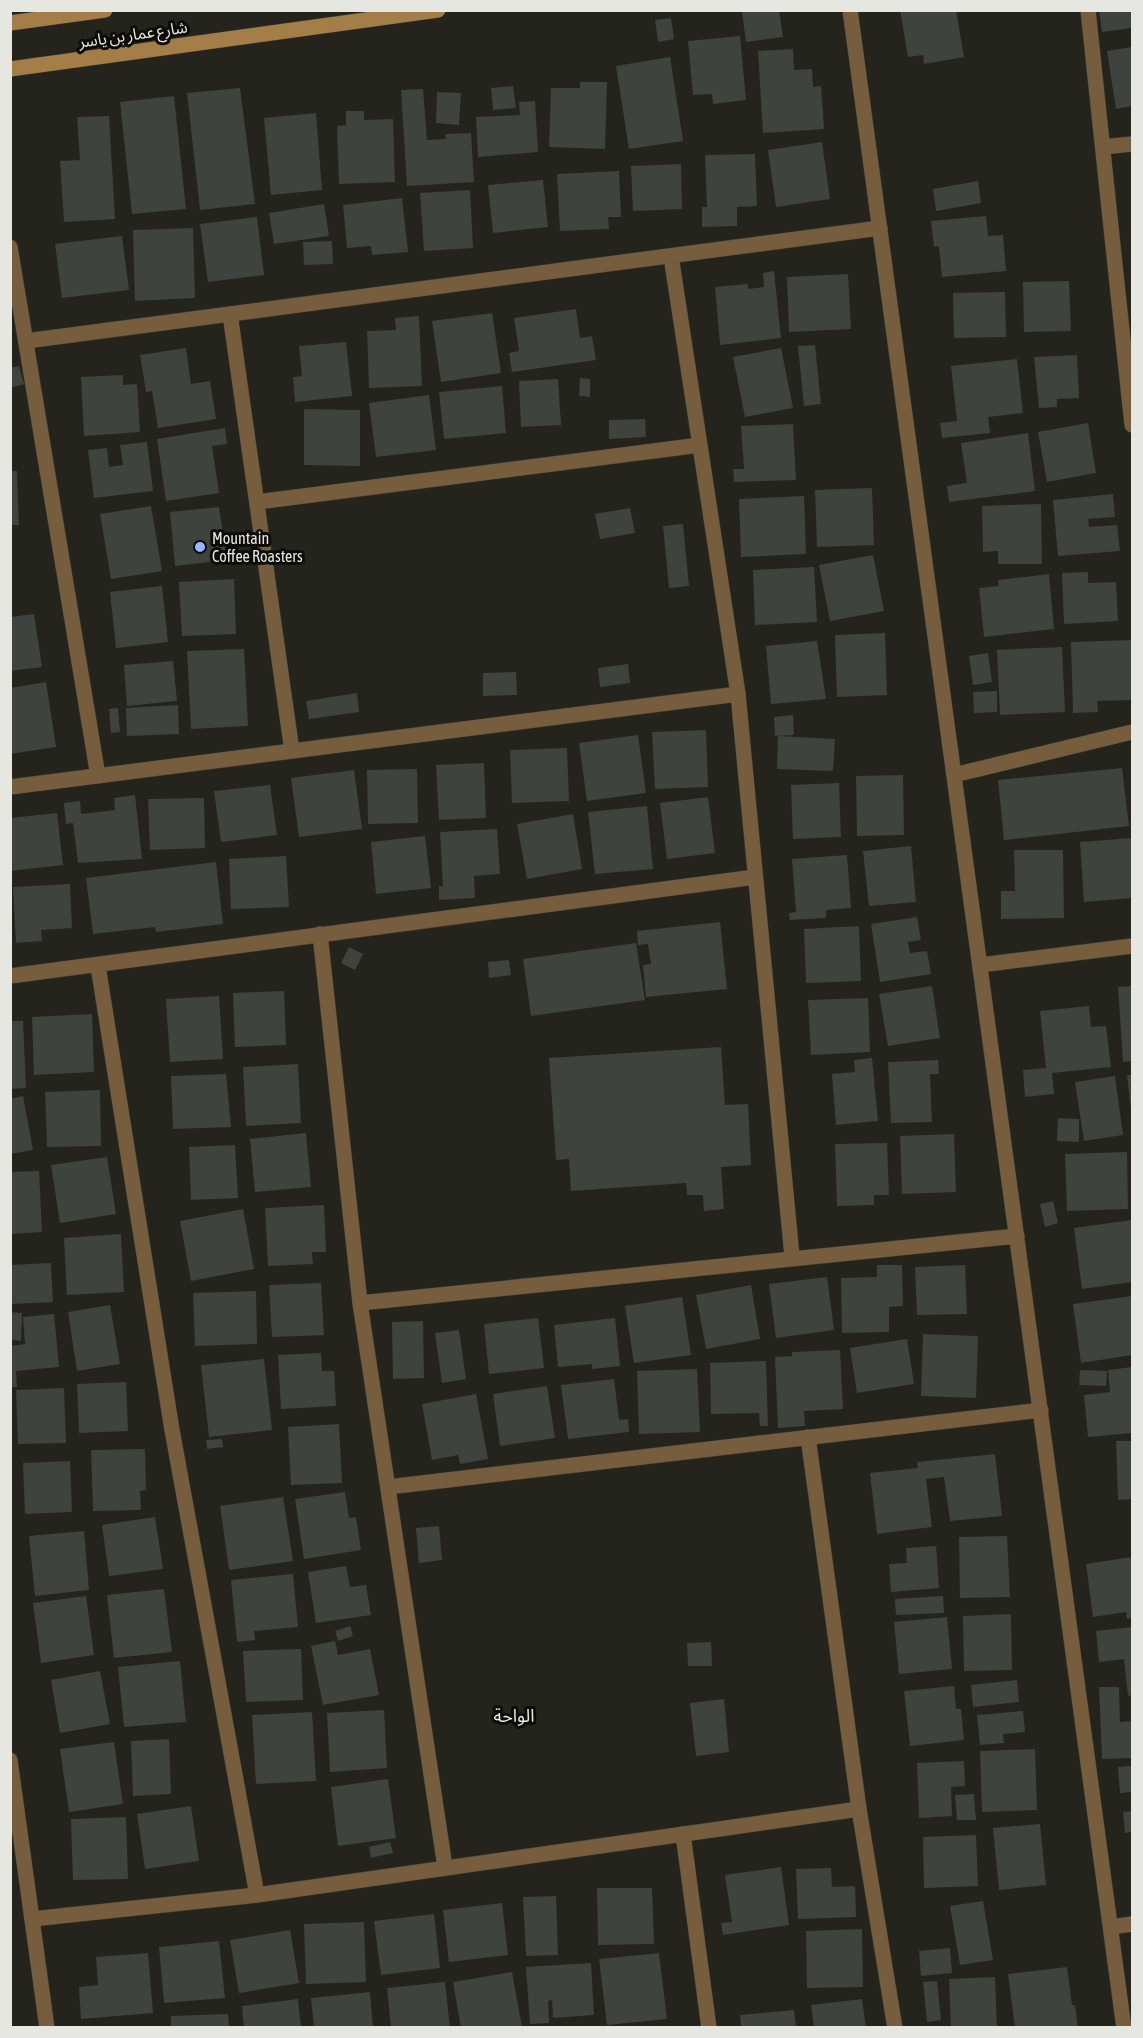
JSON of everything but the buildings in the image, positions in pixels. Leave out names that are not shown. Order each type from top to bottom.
[{"type":"street","name":"شارع عمار بن ياسر","points":[[10,23],[105,10]]},
{"type":"street","name":"شارع عمار بن ياسر","points":[[10,69],[438,10]]},
{"type":"street","points":[[850,10],[1124,2028]]},
{"type":"street","points":[[1088,10],[1128,342],[1132,425]]},
{"type":"street","points":[[1103,147],[1132,144]]},
{"type":"street","points":[[26,341],[880,228]]},
{"type":"street","points":[[10,247],[98,776]]},
{"type":"street","points":[[671,256],[738,694],[792,1256]]},
{"type":"street","points":[[230,314],[292,751]]},
{"type":"street","points":[[257,502],[700,445]]},
{"type":"street","points":[[10,787],[738,694]]},
{"type":"street","points":[[954,775],[1132,732]]},
{"type":"street","points":[[10,976],[755,877]]},
{"type":"street","points":[[320,934],[360,1303],[445,1867]]},
{"type":"street","points":[[980,965],[1132,946]]},
{"type":"street","points":[[98,966],[172,1430],[257,1895]]},
{"type":"street","points":[[360,1303],[792,1256],[1017,1236]]},
{"type":"street","points":[[388,1487],[1041,1410]]},
{"type":"street","points":[[807,1437],[859,1809],[895,2028]]},
{"type":"street","points":[[10,1760],[47,2028]]},
{"type":"street","points":[[32,1919],[257,1895],[859,1809]]},
{"type":"street","points":[[683,1834],[708,2027]]},
{"type":"street","points":[[1111,1927],[1132,1924]]},
{"type":"place","name":"Mountain Coffee Roasters","points":[[200,547]]},
{"type":"district","name":"الواحة","points":[[514,1715]]}]
